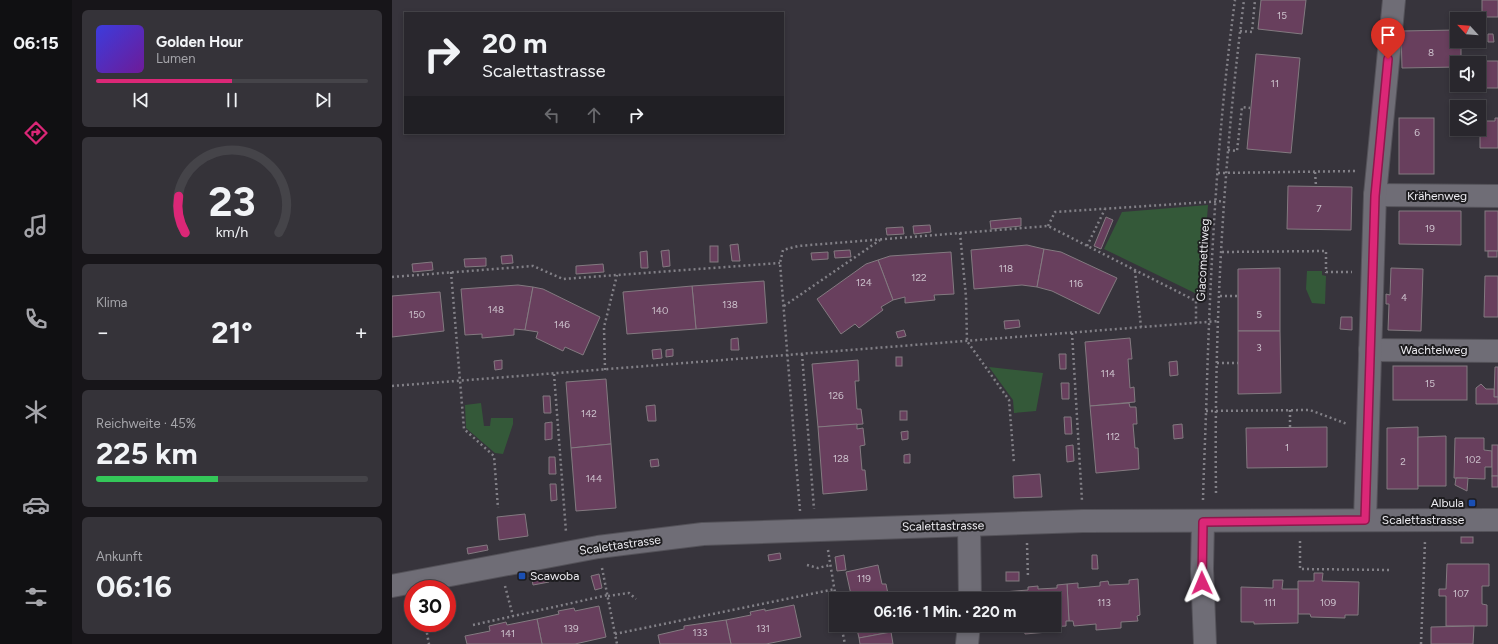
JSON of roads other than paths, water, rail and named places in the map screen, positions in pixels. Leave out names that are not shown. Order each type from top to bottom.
[{"type":"street","points":[[1365,520],[1375,196],[1394,0]]},
{"type":"street","name":"Krähenweg","points":[[1375,196],[1498,196]]},
{"type":"street","name":"Wachtelweg","points":[[1370,350],[1498,351]]},
{"type":"street","name":"Scalettastrasse","points":[[392,586],[598,547],[703,534],[814,529],[1083,521],[1203,522],[1498,520]]},
{"type":"street","points":[[1203,522],[1202,569],[1205,644]]},
{"type":"street","points":[[969,525],[970,592]]},
{"type":"street","points":[[967,644],[968,632]]},
{"type":"place","name":"Albula","points":[[1472,503]]},
{"type":"place","name":"Scawoba","points":[[522,576]]}]
